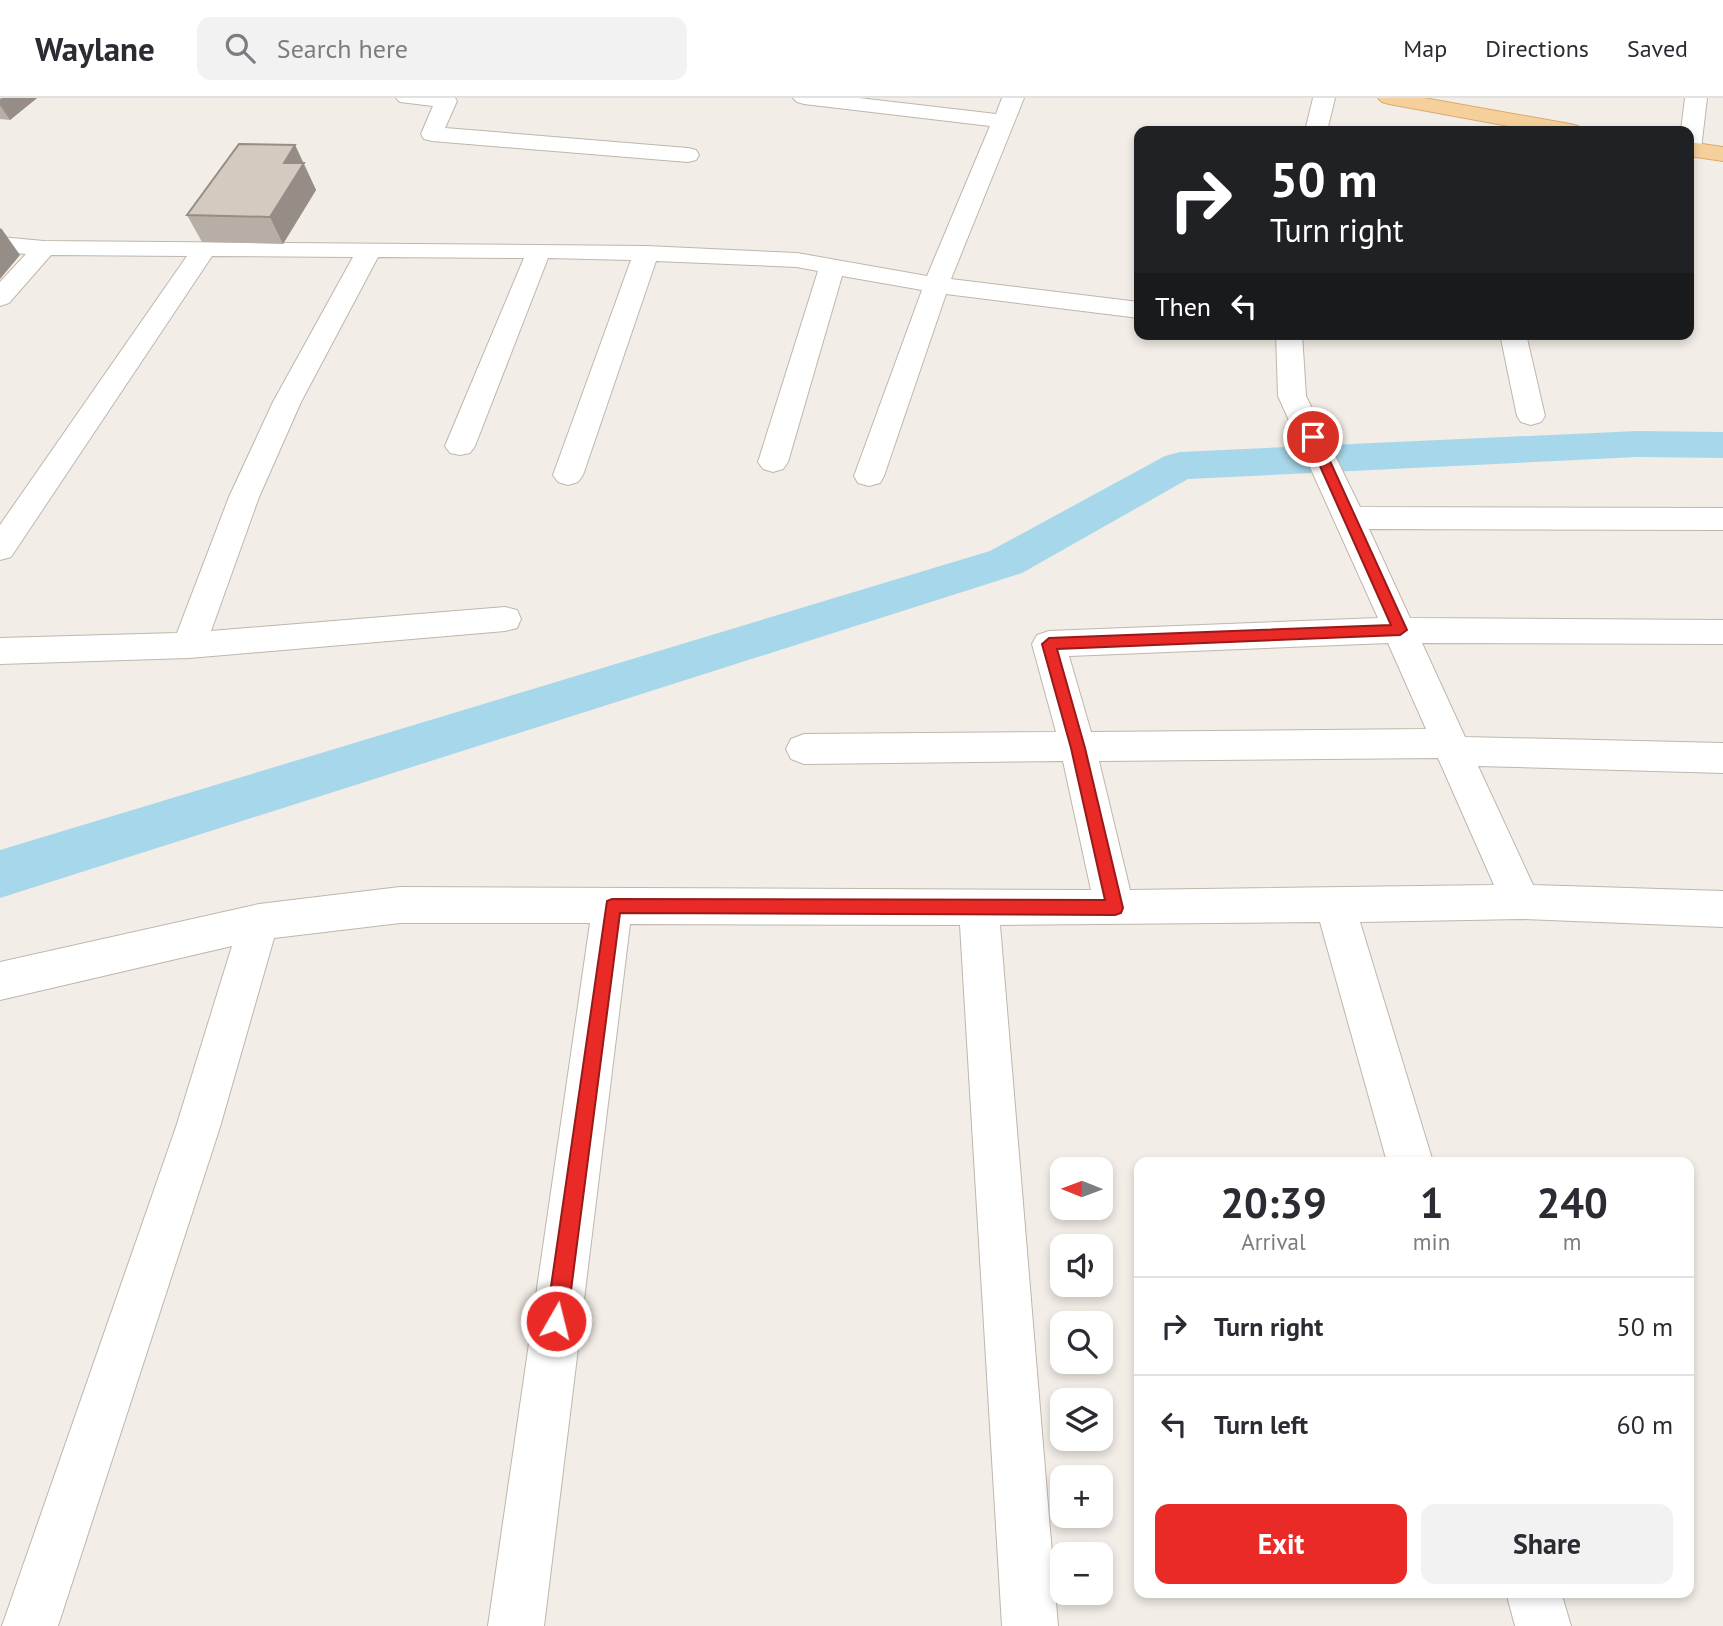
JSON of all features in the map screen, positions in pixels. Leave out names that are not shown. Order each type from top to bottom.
[{"type":"main road","points":[[1389,98],[1543,126]]},
{"type":"main road","points":[[1694,150],[1723,155]]},
{"type":"street","points":[[407,98],[446,101],[432,134],[688,155]]},
{"type":"street","points":[[804,98],[1001,121]]},
{"type":"street","points":[[869,476],[936,285],[1001,121],[1013,98]]},
{"type":"street","points":[[1317,126],[1324,98]]},
{"type":"street","points":[[1692,126],[1696,98]]},
{"type":"street","points":[[0,244],[44,248],[646,253],[797,260],[936,285],[1134,309]]},
{"type":"street","points":[[0,298],[44,248]]},
{"type":"street","points":[[0,549],[205,248]]},
{"type":"street","points":[[189,645],[244,498],[276,426],[370,249]]},
{"type":"street","points":[[460,446],[539,251]]},
{"type":"street","points":[[568,475],[646,253]]},
{"type":"street","points":[[773,462],[832,268]]},
{"type":"street","points":[[1289,340],[1292,396],[1350,518],[1521,902]]},
{"type":"street","points":[[1514,340],[1531,416]]},
{"type":"street","points":[[1350,518],[1723,519]]},
{"type":"street","points":[[0,651],[189,645],[505,619]]},
{"type":"street","points":[[1115,908],[1078,748],[1049,644],[1400,630],[1723,632]]},
{"type":"street","points":[[804,749],[1452,747],[1723,758]]},
{"type":"street","points":[[0,981],[259,922],[400,905],[1115,908],[1521,902],[1723,909]]},
{"type":"street","points":[[1335,904],[1408,1157]]},
{"type":"street","points":[[516,1626],[612,906]]},
{"type":"street","points":[[979,907],[1030,1626]]},
{"type":"street","points":[[30,1626],[198,1127],[259,922]]},
{"type":"street","points":[[1535,1598],[1543,1626]]},
{"type":"building","points":[[239,144],[295,145],[284,163],[304,163],[270,217],[187,215]]},
{"type":"waterway","points":[[0,874],[1006,562],[1180,466],[1637,444],[1723,445]]},
{"type":"route","points":[[556,1321],[612,906],[1115,908],[1078,748],[1049,644],[1400,630],[1313,437]]}]
